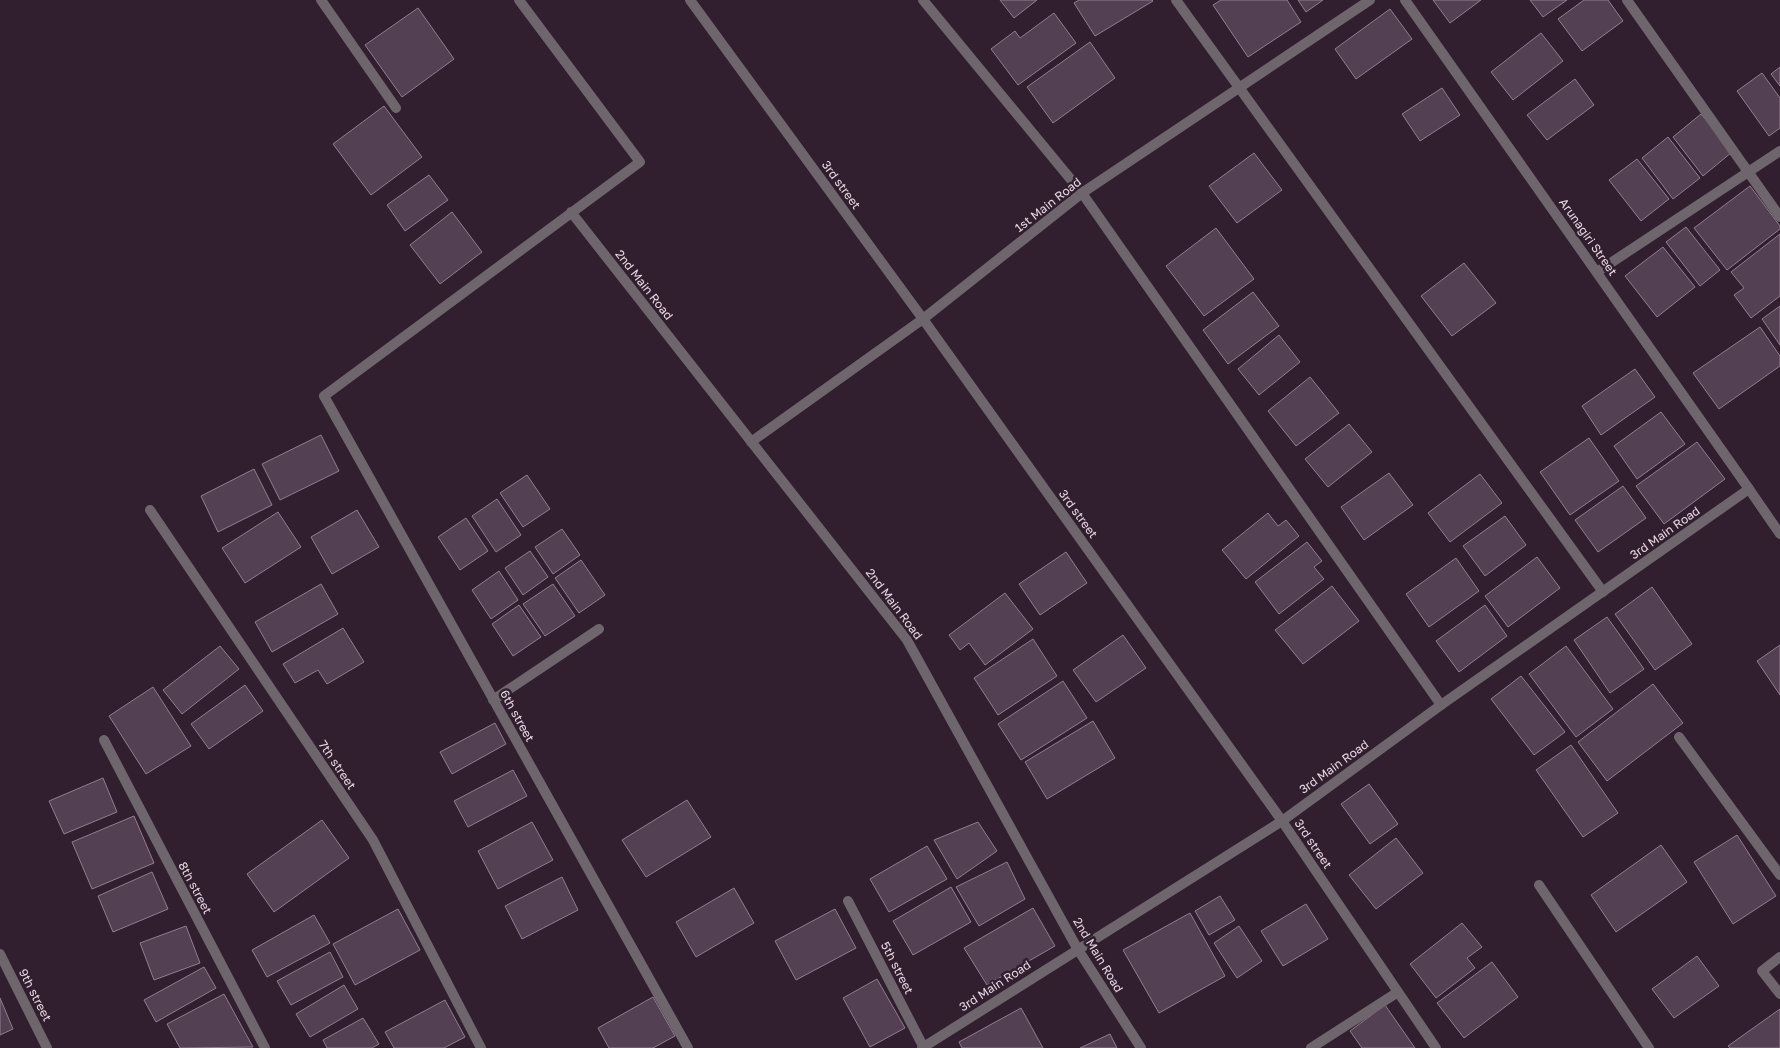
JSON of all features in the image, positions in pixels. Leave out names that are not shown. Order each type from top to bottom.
[{"type":"street","points":[[321,0],[396,108]]},
{"type":"street","points":[[518,0],[640,162],[571,212]]},
{"type":"street","name":"3rd street","points":[[690,0],[923,319],[1282,821],[1436,1048]]},
{"type":"street","points":[[923,0],[1082,193],[1441,704]]},
{"type":"street","points":[[1176,0],[1603,592]]},
{"type":"street","name":"1st Main Road","points":[[751,442],[923,319],[1082,193],[1238,86],[1370,0]]},
{"type":"street","name":"Arunagiri Street","points":[[1405,0],[1780,534]]},
{"type":"street","points":[[1627,0],[1780,217]]},
{"type":"street","points":[[1597,272],[1750,173],[1780,151]]},
{"type":"street","name":"6th street","points":[[571,212],[324,396],[688,1048]]},
{"type":"street","name":"2nd Main Road","points":[[571,212],[907,640],[1078,948],[1142,1048]]},
{"type":"street","name":"3rd Main Road","points":[[923,1048],[1078,948],[1282,821],[1441,704],[1749,488]]},
{"type":"street","name":"7th street","points":[[150,510],[373,840],[481,1048]]},
{"type":"street","points":[[493,700],[599,629]]},
{"type":"street","points":[[1679,737],[1780,875]]},
{"type":"street","name":"8th street","points":[[104,740],[265,1048]]},
{"type":"street","points":[[1540,885],[1649,1048]]},
{"type":"street","name":"5th street","points":[[848,901],[923,1048]]},
{"type":"street","name":"9th street","points":[[0,954],[47,1048]]},
{"type":"street","points":[[1780,957],[1762,971],[1780,994]]},
{"type":"street","points":[[1312,1048],[1398,992]]},
{"type":"building","points":[[1000,0],[1037,0],[1014,18]]},
{"type":"building","points":[[1079,0],[1153,1],[1095,36],[1074,3]]},
{"type":"building","points":[[1221,0],[1287,0],[1301,22],[1248,57],[1213,5]]},
{"type":"building","points":[[1298,0],[1323,0],[1306,12]]},
{"type":"building","points":[[1433,0],[1481,0],[1450,23]]},
{"type":"building","points":[[1530,0],[1567,0],[1543,17]]},
{"type":"building","points":[[1584,0],[1608,0],[1623,21],[1582,51],[1558,19]]},
{"type":"building","points":[[418,8],[454,59],[402,97],[365,45]]},
{"type":"building","points":[[1390,9],[1412,39],[1356,79],[1335,49]]},
{"type":"building","points":[[1054,13],[1076,43],[1018,85],[991,49],[1015,31],[1020,38]]},
{"type":"building","points":[[1541,33],[1563,61],[1513,100],[1491,72]]},
{"type":"building","points":[[1090,42],[1115,78],[1053,123],[1027,87]]},
{"type":"building","points":[[1780,67],[1780,86],[1771,74]]},
{"type":"building","points":[[1762,73],[1780,98],[1780,128],[1769,136],[1737,91]]},
{"type":"building","points":[[1575,79],[1594,105],[1547,140],[1527,115]]},
{"type":"building","points":[[1442,88],[1460,115],[1420,141],[1402,114]]},
{"type":"building","points":[[384,106],[422,157],[371,195],[333,144]]},
{"type":"building","points":[[1701,114],[1732,152],[1703,176],[1673,137]]},
{"type":"building","points":[[1668,137],[1700,178],[1673,199],[1642,158]]},
{"type":"building","points":[[1254,153],[1282,190],[1237,223],[1209,186]]},
{"type":"building","points":[[1637,159],[1669,199],[1641,221],[1609,180]]},
{"type":"building","points":[[429,175],[448,200],[405,231],[387,205]]},
{"type":"building","points":[[1750,186],[1780,226],[1780,229],[1727,270],[1694,228]]},
{"type":"building","points":[[452,212],[482,252],[440,284],[410,245]]},
{"type":"building","points":[[1686,227],[1720,270],[1700,286],[1666,242]]},
{"type":"building","points":[[1216,228],[1254,279],[1204,316],[1166,266]]},
{"type":"building","points":[[1780,234],[1780,296],[1751,318],[1734,295],[1744,288],[1731,272]]},
{"type":"building","points":[[1663,247],[1695,287],[1657,317],[1625,276]]},
{"type":"building","points":[[1464,263],[1496,303],[1452,336],[1421,296]]},
{"type":"building","points":[[1253,292],[1279,326],[1228,364],[1203,330]]},
{"type":"building","points":[[1780,306],[1780,345],[1762,319]]},
{"type":"building","points":[[1760,327],[1780,356],[1780,366],[1719,409],[1693,373]]},
{"type":"building","points":[[1279,335],[1300,362],[1259,395],[1238,369]]},
{"type":"building","points":[[1635,369],[1655,397],[1601,435],[1582,406]]},
{"type":"building","points":[[1310,377],[1339,413],[1296,446],[1268,411]]},
{"type":"building","points":[[1661,412],[1685,444],[1637,479],[1614,446]]},
{"type":"building","points":[[1349,424],[1372,452],[1328,487],[1305,459]]},
{"type":"building","points":[[321,435],[339,471],[280,500],[262,464]]},
{"type":"building","points":[[1589,438],[1619,481],[1570,515],[1540,472]]},
{"type":"building","points":[[1697,442],[1725,479],[1664,524],[1636,486]]},
{"type":"building","points":[[254,469],[272,505],[218,532],[201,496]]},
{"type":"building","points":[[1389,473],[1413,505],[1364,540],[1341,507]]},
{"type":"building","points":[[1480,474],[1502,503],[1450,542],[1428,513]]},
{"type":"building","points":[[527,475],[550,509],[523,527],[500,493]]},
{"type":"building","points":[[1623,486],[1646,518],[1598,552],[1575,520]]},
{"type":"building","points":[[497,499],[521,535],[496,552],[472,516]]},
{"type":"building","points":[[357,510],[379,547],[332,574],[311,537]]},
{"type":"building","points":[[278,512],[301,547],[245,583],[222,548]]},
{"type":"building","points":[[1268,513],[1278,526],[1286,520],[1299,536],[1246,579],[1222,550]]},
{"type":"building","points":[[1505,516],[1526,545],[1485,576],[1463,546]]},
{"type":"building","points":[[466,518],[488,551],[460,570],[438,537]]},
{"type":"building","points":[[562,529],[580,555],[553,574],[535,547]]},
{"type":"building","points":[[1307,542],[1322,561],[1314,567],[1324,579],[1279,614],[1255,582]]},
{"type":"building","points":[[530,551],[548,577],[523,595],[505,568]]},
{"type":"building","points":[[1066,552],[1087,583],[1040,615],[1019,584]]},
{"type":"building","points":[[1537,557],[1560,588],[1508,627],[1485,596]]},
{"type":"building","points":[[1456,558],[1479,591],[1429,627],[1406,594]]},
{"type":"building","points":[[581,560],[605,595],[579,613],[555,578]]},
{"type":"building","points":[[499,571],[518,600],[491,619],[472,590]]},
{"type":"building","points":[[321,584],[338,614],[272,652],[255,622]]},
{"type":"building","points":[[553,584],[575,616],[545,636],[523,604]]},
{"type":"building","points":[[1332,586],[1359,621],[1303,664],[1275,630]]},
{"type":"building","points":[[1652,587],[1692,644],[1655,670],[1615,614]]},
{"type":"building","points":[[1005,593],[1033,629],[985,665],[969,643],[960,650],[949,635]]},
{"type":"building","points":[[519,605],[541,637],[513,656],[492,624]]},
{"type":"building","points":[[1485,605],[1507,636],[1459,672],[1436,641]]},
{"type":"building","points":[[1607,617],[1644,669],[1610,693],[1574,640]]},
{"type":"building","points":[[343,628],[364,662],[327,684],[318,670],[295,683],[283,664]]},
{"type":"building","points":[[1123,635],[1146,668],[1096,702],[1073,670]]},
{"type":"building","points":[[1033,639],[1057,676],[998,715],[974,678]]},
{"type":"building","points":[[1780,645],[1780,695],[1757,661]]},
{"type":"building","points":[[220,646],[239,669],[182,714],[163,690]]},
{"type":"building","points":[[1566,646],[1613,709],[1576,737],[1529,674]]},
{"type":"building","points":[[1521,676],[1565,732],[1534,755],[1491,699]]},
{"type":"building","points":[[1063,681],[1087,718],[1021,760],[998,724]]},
{"type":"building","points":[[1653,684],[1683,723],[1607,781],[1578,742]]},
{"type":"building","points":[[245,685],[263,711],[209,749],[191,724]]},
{"type":"building","points":[[153,687],[191,746],[146,774],[109,716]]},
{"type":"building","points":[[1093,721],[1115,758],[1047,799],[1025,762]]},
{"type":"building","points":[[495,723],[506,744],[452,774],[440,752]]},
{"type":"building","points":[[1571,745],[1618,813],[1583,837],[1536,770]]},
{"type":"building","points":[[513,770],[527,796],[468,827],[454,801]]},
{"type":"building","points":[[103,778],[117,812],[64,834],[49,801]]},
{"type":"building","points":[[1369,784],[1398,824],[1370,844],[1341,804]]},
{"type":"building","points":[[687,800],[711,837],[646,877],[622,840]]},
{"type":"building","points":[[134,816],[154,863],[92,889],[72,842]]},
{"type":"building","points":[[322,820],[349,858],[274,912],[247,874]]},
{"type":"building","points":[[532,822],[553,860],[498,889],[478,851]]},
{"type":"building","points":[[978,822],[997,851],[957,879],[934,840]]},
{"type":"building","points":[[1737,835],[1776,896],[1733,924],[1694,862]]},
{"type":"building","points":[[1396,838],[1423,873],[1376,909],[1349,875]]},
{"type":"building","points":[[1661,845],[1687,882],[1616,932],[1591,895]]},
{"type":"building","points":[[927,846],[947,879],[889,912],[870,879]]},
{"type":"building","points":[[1007,862],[1025,899],[979,926],[956,887]]},
{"type":"building","points":[[152,872],[168,909],[113,932],[98,896]]},
{"type":"building","points":[[562,877],[578,910],[522,939],[505,906]]},
{"type":"building","points":[[951,887],[971,922],[913,955],[893,921]]},
{"type":"building","points":[[734,888],[754,923],[696,957],[676,922]]},
{"type":"building","points":[[1220,896],[1235,920],[1209,935],[1195,911]]},
{"type":"building","points":[[1306,904],[1328,939],[1283,966],[1261,931]]},
{"type":"building","points":[[1033,908],[1055,946],[987,985],[964,948]]},
{"type":"building","points":[[398,909],[420,950],[355,985],[333,944]]},
{"type":"building","points":[[835,909],[856,948],[796,980],[775,941]]},
{"type":"building","points":[[1190,913],[1225,976],[1159,1013],[1123,950]]},
{"type":"building","points":[[314,915],[330,943],[267,977],[252,950]]},
{"type":"building","points":[[1462,923],[1482,947],[1467,958],[1475,968],[1436,998],[1410,964]]},
{"type":"building","points":[[186,926],[200,963],[154,980],[140,943]]},
{"type":"building","points":[[1239,926],[1262,961],[1237,978],[1214,943]]},
{"type":"building","points":[[330,952],[343,977],[291,1005],[277,981]]},
{"type":"building","points":[[1697,956],[1719,986],[1674,1018],[1652,989]]},
{"type":"building","points":[[1492,962],[1518,997],[1464,1038],[1437,1003]]},
{"type":"building","points":[[204,967],[216,988],[156,1022],[144,1000]]},
{"type":"building","points":[[877,979],[905,1028],[870,1047],[843,998]]},
{"type":"building","points":[[344,985],[358,1009],[310,1037],[296,1014]]},
{"type":"building","points":[[224,994],[253,1047],[180,1048],[167,1024]]},
{"type":"building","points":[[653,997],[675,1036],[653,1048],[609,1048],[598,1028]]},
{"type":"building","points":[[0,998],[13,1029],[0,1035]]},
{"type":"building","points":[[445,1000],[465,1037],[444,1048],[394,1048],[385,1032]]},
{"type":"building","points":[[1385,1005],[1415,1048],[1362,1048],[1350,1031]]},
{"type":"building","points":[[1021,1008],[1043,1048],[962,1048],[959,1042]]},
{"type":"building","points":[[1780,1009],[1780,1048],[1730,1048],[1728,1046]]},
{"type":"building","points":[[363,1018],[379,1044],[372,1048],[327,1048],[323,1040]]},
{"type":"building","points":[[1110,1034],[1117,1048],[1080,1048]]}]
